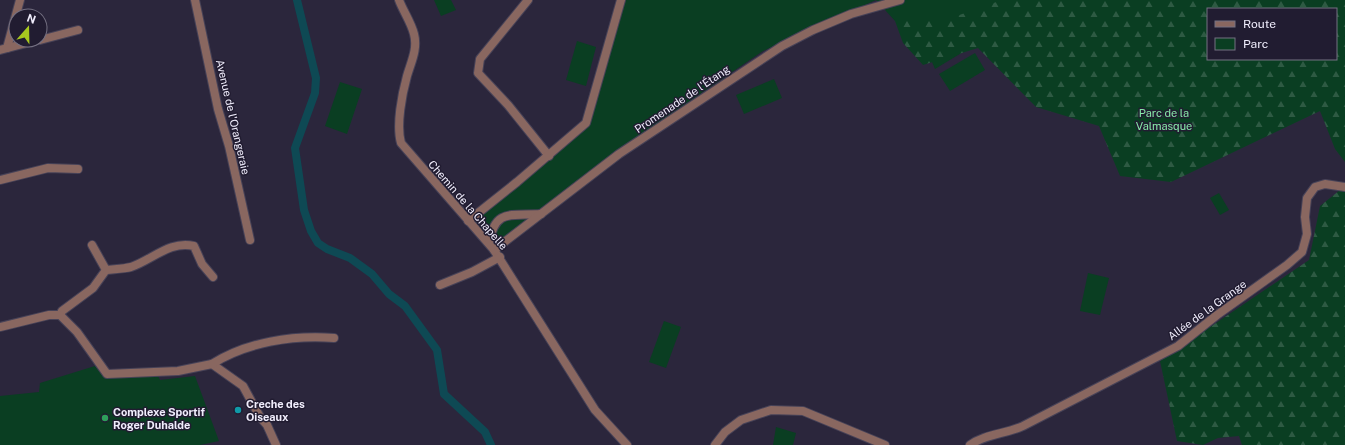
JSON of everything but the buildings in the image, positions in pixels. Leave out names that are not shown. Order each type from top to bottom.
[{"type":"street","points":[[4,49],[20,0]]},
{"type":"street","name":"Avenue de l'Orangeraie","points":[[195,0],[218,109],[229,146],[250,240]]},
{"type":"street","name":"Chemin de la Chapelle","points":[[399,0],[414,34],[415,52],[406,77],[399,119],[398,134],[400,143],[500,257],[594,410],[627,445]]},
{"type":"street","points":[[528,0],[480,59],[478,73],[508,105],[549,156]]},
{"type":"street","points":[[468,221],[549,156],[586,123],[621,0]]},
{"type":"street","name":"Promenade de l'Étang","points":[[494,250],[619,154],[782,46],[813,30],[851,14],[900,0]]},
{"type":"street","points":[[48,38],[78,30]]},
{"type":"street","points":[[0,180],[48,168],[78,169]]},
{"type":"street","name":"Allée de la Grange","points":[[970,445],[977,440],[1009,432],[1023,426],[1178,346],[1217,314],[1288,265],[1302,252],[1307,234],[1305,217],[1307,198],[1315,187],[1325,184],[1342,187]]},
{"type":"street","points":[[489,243],[494,224],[502,217],[541,214]]},
{"type":"street","points":[[60,315],[62,311],[93,288],[106,270],[131,267],[154,254],[184,244],[194,246],[202,264],[212,277]]},
{"type":"street","points":[[92,245],[106,270]]},
{"type":"street","points":[[440,285],[466,275],[500,257]]},
{"type":"street","points":[[0,327],[49,315],[60,315],[77,332],[107,374],[178,371],[212,364],[229,353],[252,346],[285,339],[334,338]]},
{"type":"street","points":[[212,364],[243,386],[267,425],[276,445]]},
{"type":"street","points":[[715,445],[725,432],[741,420],[771,410],[803,411],[885,445]]},
{"type":"green space","points":[[434,0],[451,0],[456,10],[441,16]]},
{"type":"green space","points":[[625,0],[876,0],[763,51],[622,147],[501,241],[496,242],[475,221],[590,124]]},
{"type":"green space","points":[[876,0],[1014,0],[978,43],[935,69],[914,21],[895,21]]},
{"type":"green space","name":"Parc de la Valmasque","points":[[1002,0],[1345,0],[1345,162],[1335,149],[1320,111],[1171,182],[1120,176],[1099,126],[1036,107],[978,48],[923,65],[903,43],[895,21],[948,19]]},
{"type":"green space","points":[[577,41],[596,47],[586,86],[566,80]]},
{"type":"green space","points":[[975,53],[985,70],[950,91],[939,74]]},
{"type":"green space","points":[[774,79],[782,98],[744,114],[736,95]]},
{"type":"green space","points":[[340,82],[362,89],[347,134],[325,126]]},
{"type":"green space","points":[[1345,186],[1345,445],[1242,445],[1239,436],[1218,438],[1203,445],[1177,441],[1160,361],[1309,260],[1320,206]]},
{"type":"green space","points":[[1219,193],[1229,210],[1220,215],[1210,198]]},
{"type":"green space","points":[[1088,273],[1109,278],[1100,315],[1080,311]]},
{"type":"green space","points":[[664,321],[681,327],[666,368],[649,362]]},
{"type":"green space","name":"Complexe Sportif Roger Duhalde","points":[[95,366],[105,378],[158,376],[160,380],[195,376],[219,441],[200,445],[0,445],[0,396],[39,392],[40,383]]},
{"type":"green space","points":[[776,427],[796,433],[793,445],[773,445]]},
{"type":"waterway","points":[[297,0],[316,78],[315,93],[295,148],[304,210],[311,231],[318,243],[327,249],[350,258],[372,274],[389,294],[405,306],[437,350],[444,394],[485,432],[491,445]]},
{"type":"place","name":"Creche des Oiseaux","points":[[238,410]]},
{"type":"place","name":"Complexe Sportif Roger Duhalde","points":[[105,418]]}]
